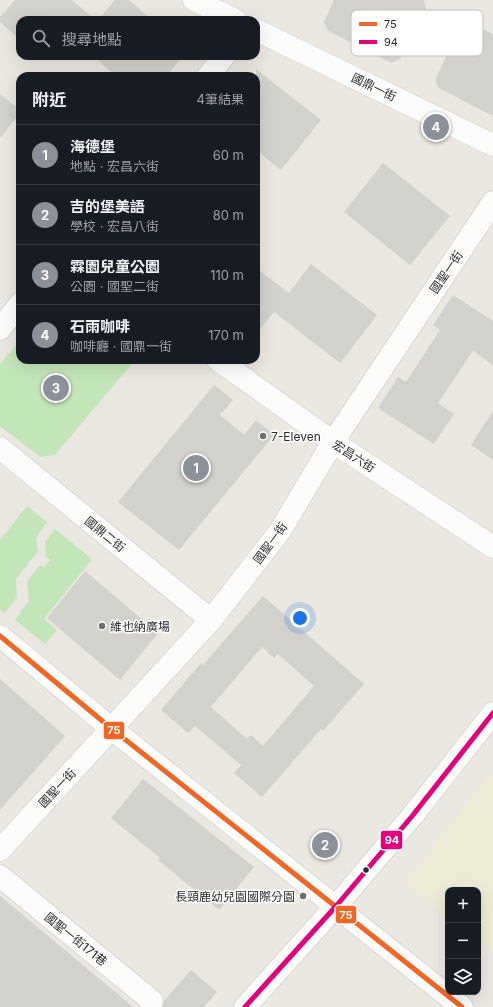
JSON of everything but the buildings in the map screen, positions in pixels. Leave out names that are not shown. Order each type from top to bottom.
[{"type":"street","points":[[194,0],[227,16]]},
{"type":"street","name":"國鼎一街","points":[[260,32],[493,145]]},
{"type":"street","points":[[211,72],[221,60]]},
{"type":"street","name":"國聖一街","points":[[0,850],[211,620],[280,531],[333,442],[493,202]]},
{"type":"street","points":[[0,329],[16,309]]},
{"type":"street","name":"宏昌六街","points":[[224,364],[333,442],[493,547]]},
{"type":"street","name":"國鼎二街","points":[[0,448],[211,620]]},
{"type":"street","points":[[0,636],[112,729],[337,906],[462,1007]]},
{"type":"street","points":[[246,1007],[337,906],[413,815],[493,713]]},
{"type":"street","name":"國聖一街171巷","points":[[0,876],[152,1001]]},
{"type":"shaded area","points":[[493,769],[493,954],[481,944],[481,887],[445,887],[445,916],[404,883]]},
{"type":"green space","points":[[16,346],[16,364],[132,364],[55,455],[40,457],[0,426],[0,364]]},
{"type":"green space","points":[[27,506],[47,522],[36,538],[38,551],[16,579],[17,597],[5,613],[0,609],[0,540]]},
{"type":"green space","points":[[55,529],[92,559],[44,619],[57,630],[45,644],[15,620],[29,601],[27,581],[40,565],[44,568],[50,560],[46,556],[45,542]]},
{"type":"transit line","name":"75","points":[[0,636],[112,729],[462,1007]]},
{"type":"transit line","name":"94","points":[[245,1007],[337,905],[413,815],[493,713]]},
{"type":"place","name":"石雨咖啡","points":[[436,127]]},
{"type":"place","name":"霖園兒童公園","points":[[56,388]]},
{"type":"place","name":"7-Eleven","points":[[263,436]]},
{"type":"place","name":"海德堡","points":[[196,468]]},
{"type":"place","name":"維也納廣場","points":[[102,626]]},
{"type":"place","name":"吉的堡美語","points":[[325,845]]},
{"type":"place","name":"長頸鹿幼兒園國際分園","points":[[303,896]]}]
